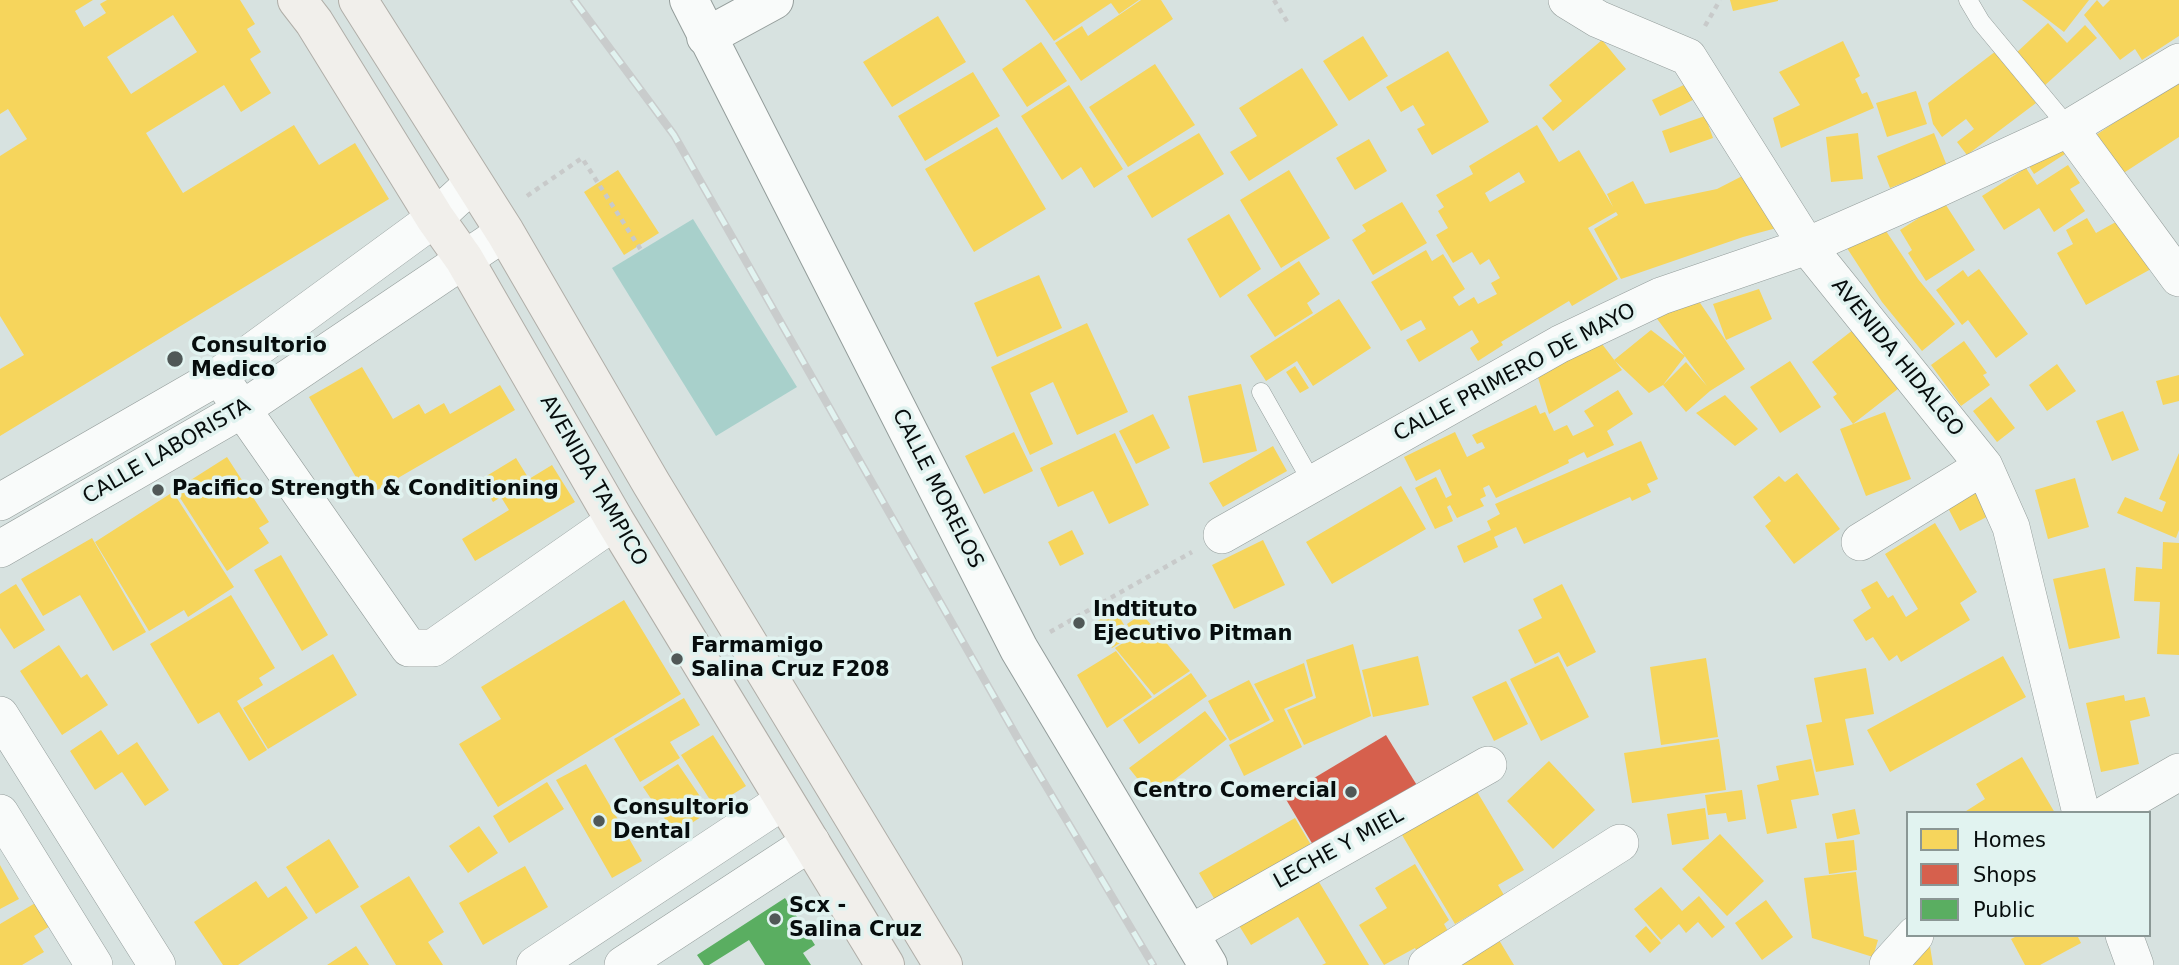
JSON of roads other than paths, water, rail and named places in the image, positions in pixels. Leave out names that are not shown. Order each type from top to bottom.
[{"type":"main road","name":"AVENIDA TAMPICO","points":[[297,0],[314,22],[435,218],[464,259],[615,521],[885,965]]},
{"type":"main road","points":[[358,0],[505,232],[651,483],[943,965]]},
{"type":"street","name":"CALLE MORELOS","points":[[689,0],[1019,649],[1199,949]]},
{"type":"street","points":[[706,37],[774,0]]},
{"type":"street","name":"AVENIDA HIDALGO","points":[[1567,0],[1598,19],[1688,57],[1807,246],[1984,466],[2011,527],[2081,811]]},
{"type":"street","name":"CALLE PRIMERO DE MAYO","points":[[1222,535],[1560,344],[1661,296],[1807,246],[2069,128],[2179,62]]},
{"type":"street","points":[[2069,128],[2179,278]]},
{"type":"street","name":"CALLE LABORISTA","points":[[0,502],[219,376],[435,218],[473,183]]},
{"type":"street","name":"CALLE LABORISTA","points":[[0,549],[241,410],[505,232]]},
{"type":"street","points":[[219,376],[409,648],[433,648],[615,521]]},
{"type":"street","points":[[1860,542],[1984,466]]},
{"type":"street","points":[[0,715],[157,965]]},
{"type":"street","name":"LECHE Y MIEL","points":[[1199,949],[1488,765]]},
{"type":"street","points":[[2111,811],[2179,772]]},
{"type":"street","points":[[535,965],[783,800]]},
{"type":"street","points":[[0,813],[94,965]]},
{"type":"street","points":[[623,965],[811,842]]},
{"type":"street","points":[[1427,965],[1619,843]]},
{"type":"street","points":[[1888,965],[1913,937]]},
{"type":"street","points":[[2125,937],[2135,965]]},
{"type":"lane","points":[[1968,0],[1981,22],[2069,128]]},
{"type":"lane","points":[[1261,392],[1312,484]]},
{"type":"railway","points":[[574,0],[674,135],[1021,744],[1153,965]]},
{"type":"place","name":"Consultorio Medico","points":[[175,359]]},
{"type":"place","name":"Pacifico Strength & Conditioning","points":[[158,490]]},
{"type":"place","name":"Indtituto Ejecutivo Pitman","points":[[1079,623]]},
{"type":"place","name":"Farmamigo Salina Cruz F208","points":[[677,659]]},
{"type":"place","name":"Centro Comercial","points":[[1351,792]]},
{"type":"place","name":"Consultorio Dental","points":[[599,821]]},
{"type":"place","name":"Scx - Salina Cruz","points":[[775,919]]}]
